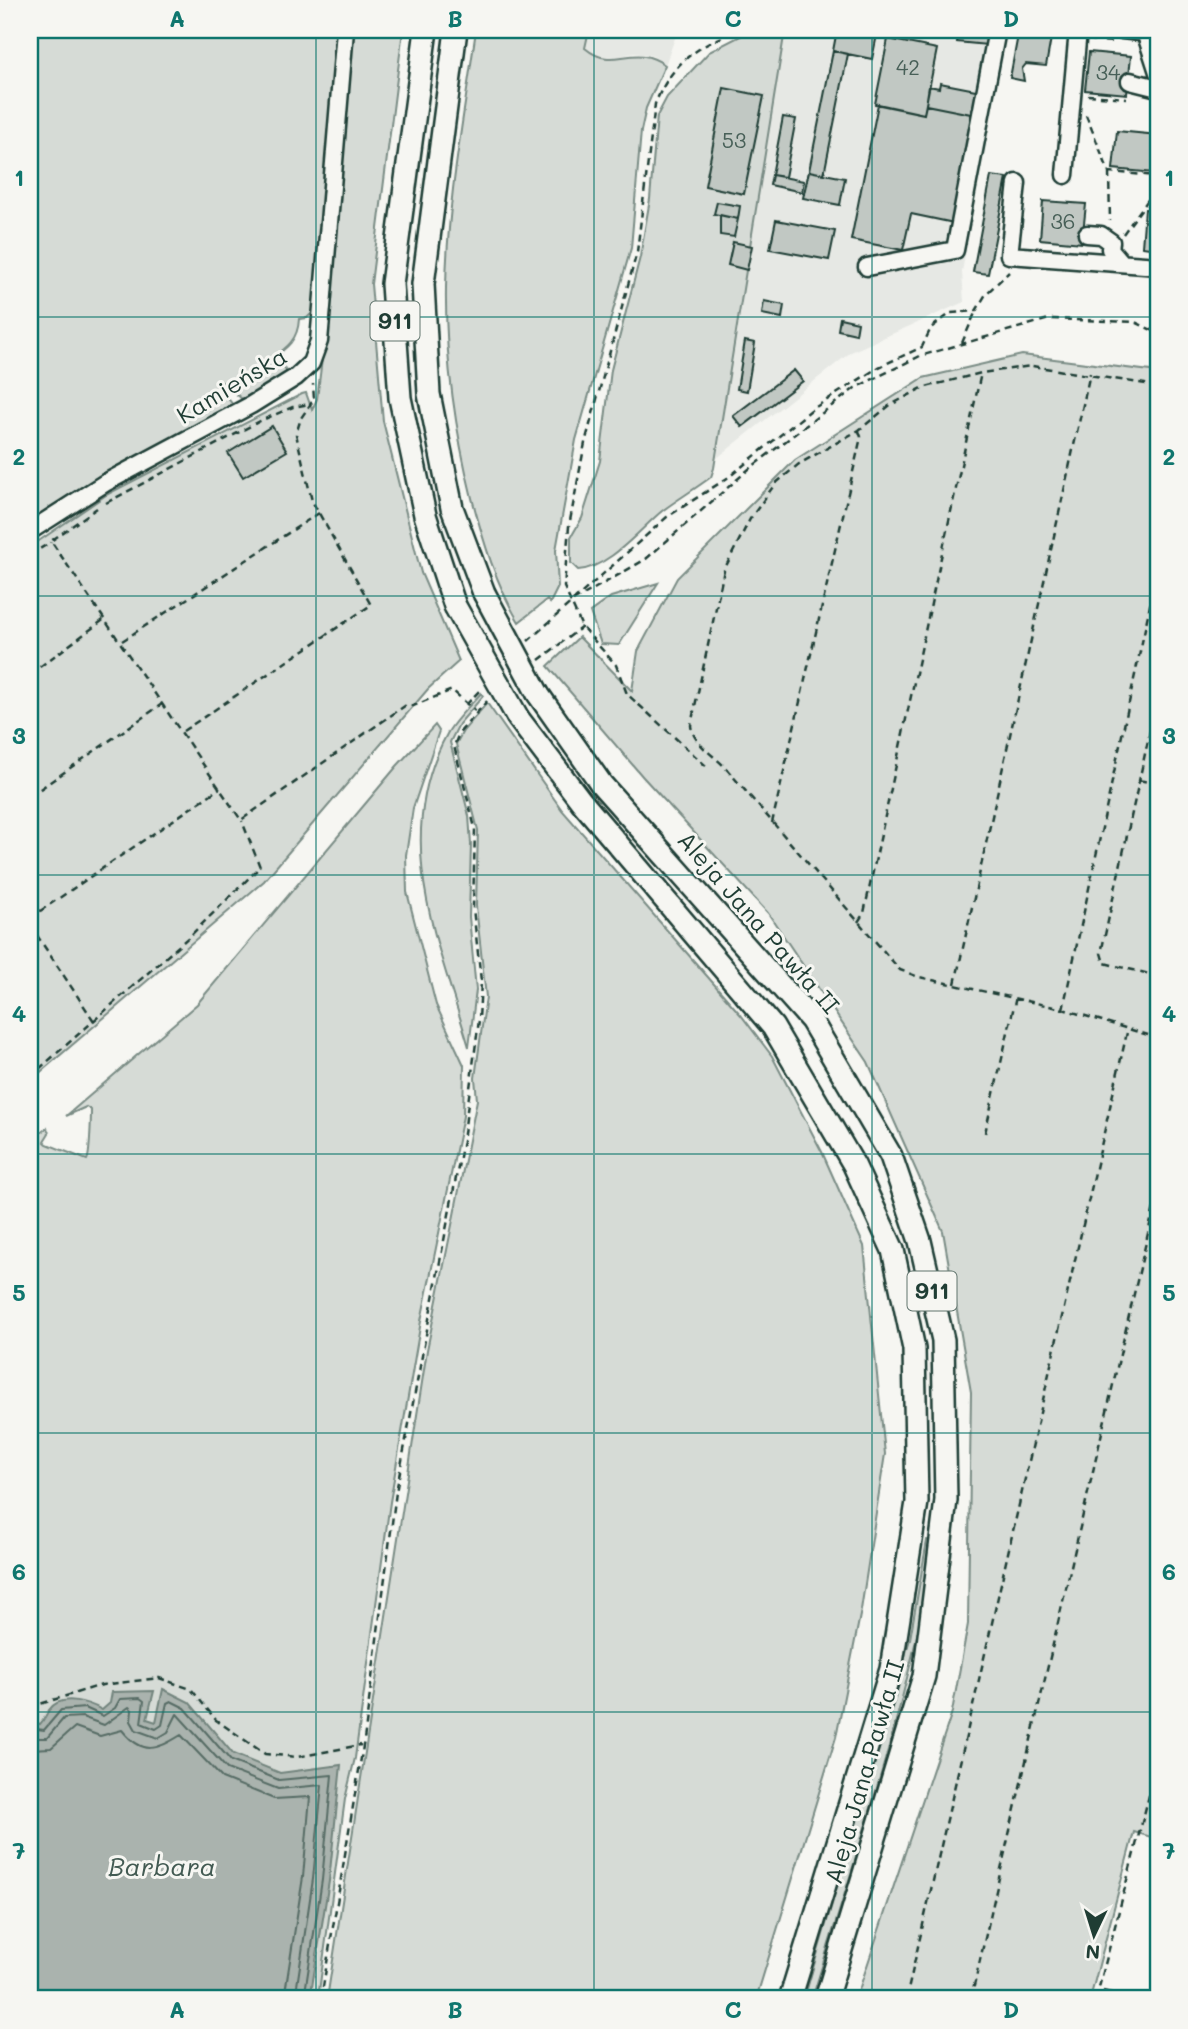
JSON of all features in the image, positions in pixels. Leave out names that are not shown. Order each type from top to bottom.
[{"type":"main road","name":"Aleja Jana Pawła II","points":[[426,30],[393,284],[400,398],[425,515],[455,606],[518,718],[581,802],[773,1027],[854,1165],[893,1250],[914,1349],[917,1502],[891,1669],[790,1999]]},
{"type":"main road","name":"Aleja Jana Pawła II","points":[[456,30],[423,284],[429,394],[452,508],[484,593],[538,694],[602,785],[811,1020],[891,1156],[920,1241],[943,1340],[946,1500],[924,1676],[825,1999]]},
{"type":"street","name":"Kamieńska","points":[[30,531],[105,483],[251,405],[296,377],[311,363],[319,341],[345,30]]},
{"type":"street","points":[[867,267],[955,250],[997,30]]},
{"type":"street","points":[[1122,30],[1151,37],[1158,72]]},
{"type":"street","points":[[1065,175],[1081,35]]},
{"type":"street","points":[[1130,81],[1158,88]]},
{"type":"street","points":[[1017,183],[1009,255],[1158,266]]},
{"type":"street","points":[[1087,234],[1101,235],[1111,242],[1110,249],[1122,263]]},
{"type":"path","points":[[706,766],[627,694],[616,664],[582,627],[570,603],[564,577],[569,526],[585,443],[637,252],[655,104],[662,86],[678,62],[740,30]]},
{"type":"path","points":[[1081,35],[1151,37]]},
{"type":"path","points":[[1079,94],[1131,98]]},
{"type":"path","points":[[1085,95],[1085,104]]},
{"type":"path","points":[[1086,113],[1109,172],[1111,242]]},
{"type":"path","points":[[1109,172],[1158,176]]},
{"type":"path","points":[[1111,242],[1128,228],[1158,186]]},
{"type":"path","points":[[962,344],[986,294],[1027,256]]},
{"type":"path","points":[[525,644],[667,517],[729,477],[811,410],[879,367],[922,347],[931,328],[951,313],[976,311]]},
{"type":"path","points":[[570,603],[646,559],[749,469],[855,388],[920,356],[1049,319],[1135,322],[1158,333]]},
{"type":"path","points":[[1158,386],[1090,373],[1032,366],[981,373],[922,388],[889,406],[859,430],[799,464],[775,484],[750,519],[724,570],[692,732],[900,970],[1063,1009],[1158,1038]]},
{"type":"path","points":[[858,922],[863,913],[981,373]]},
{"type":"path","points":[[955,984],[1090,373]]},
{"type":"path","points":[[30,555],[103,505],[260,421],[293,407],[310,404],[296,434],[312,501],[371,605],[182,732]]},
{"type":"path","points":[[772,823],[861,437],[859,430]]},
{"type":"path","points":[[122,642],[319,513]]},
{"type":"path","points":[[30,1077],[191,935],[260,867],[241,820],[106,618],[51,541]]},
{"type":"path","points":[[1063,1009],[1158,568]]},
{"type":"path","points":[[30,674],[106,618]]},
{"type":"path","points":[[466,705],[488,681]]},
{"type":"path","points":[[241,820],[406,705],[413,706],[452,690],[475,712]]},
{"type":"path","points":[[1158,695],[1101,960],[1158,976]]},
{"type":"path","points":[[30,796],[163,703]]},
{"type":"path","points":[[321,1999],[363,1745],[396,1492],[463,1141],[481,1004],[473,908],[475,828],[455,752]]},
{"type":"path","points":[[1139,779],[1158,784]]},
{"type":"path","points":[[30,918],[220,788]]},
{"type":"path","points":[[30,925],[95,1022]]},
{"type":"path","points":[[30,946],[39,939]]},
{"type":"path","points":[[985,1133],[1016,997]]},
{"type":"path","points":[[906,1999],[1128,1028]]},
{"type":"path","points":[[971,1999],[1158,1190]]},
{"type":"path","points":[[30,1706],[102,1685],[159,1678],[191,1689],[216,1720],[265,1754],[297,1757],[344,1746],[363,1745]]},
{"type":"path","points":[[1096,1999],[1158,1761]]},
{"type":"shaded area","points":[[30,30],[341,30],[319,306],[307,318],[299,319],[291,343],[271,359],[284,367],[288,375],[242,399],[222,382],[219,387],[233,405],[104,476],[30,524]]},
{"type":"shaded area","points":[[350,30],[403,30],[371,284],[383,421],[421,573],[459,661],[428,689],[264,881],[30,1081],[30,547],[106,495],[302,394],[306,393],[312,410],[317,399],[325,335]]},
{"type":"shaded area","points":[[476,30],[589,30],[585,48],[596,55],[606,58],[643,56],[665,65],[646,108],[641,131],[631,248],[576,440],[556,550],[558,587],[550,603],[547,600],[519,622],[497,578],[472,498],[456,420],[447,341],[449,223]]},
{"type":"shaded area","points":[[589,30],[678,30],[665,65],[653,56],[634,53],[610,59],[593,54],[585,48]]},
{"type":"shaded area","points":[[752,30],[785,30],[714,468],[711,477],[662,511],[623,547],[601,563],[578,570],[571,563],[571,537],[582,518],[600,461],[611,370],[640,257],[650,199],[657,116],[667,97],[709,52]]},
{"type":"shaded area","points":[[785,30],[1003,30],[962,272],[964,302],[851,352],[717,458],[746,257]]},
{"type":"shaded area","points":[[1022,355],[1158,372],[1158,1839],[1134,1832],[1090,1999],[856,1999],[952,1712],[968,1624],[971,1392],[943,1231],[868,1062],[768,913],[643,777],[548,666],[579,637],[632,691],[638,651],[677,578],[795,460],[923,378]]},
{"type":"shaded area","points":[[658,583],[619,645],[601,644],[590,612],[611,597]]},
{"type":"shaded area","points":[[481,693],[483,696],[459,724],[450,742],[469,816],[471,844],[469,917],[476,990],[469,1047],[434,931],[425,891],[421,852],[422,812],[430,773],[447,734]]},
{"type":"shaded area","points":[[487,703],[562,810],[741,1015],[772,1056],[822,1152],[864,1246],[885,1454],[861,1610],[836,1737],[756,1999],[327,1999],[427,1350],[477,1100],[475,1078],[486,997],[476,906],[478,830],[456,744],[463,731]]},
{"type":"shaded area","points":[[435,725],[439,731],[413,808],[406,855],[407,892],[436,1005],[464,1065],[463,1116],[421,1321],[390,1502],[318,1999],[30,1999],[30,1140],[47,1128],[49,1133],[44,1141],[47,1144],[87,1160],[91,1110],[86,1107],[66,1116],[197,1004],[397,766]]},
{"type":"shaded area","points":[[927,1540],[935,1541],[925,1599],[898,1715],[812,1999],[804,1999],[910,1639]]},
{"type":"water","name":"Barbara","points":[[163,1689],[189,1702],[233,1754],[280,1773],[341,1765],[329,1881],[310,1999],[30,1999],[30,1721],[40,1724],[54,1705],[67,1700],[90,1704],[102,1710],[110,1703],[112,1692],[154,1691],[147,1719],[156,1722]]},
{"type":"building","points":[[837,30],[878,30],[872,59],[833,51]]},
{"type":"building","points":[[958,30],[988,32],[987,45],[957,42]]},
{"type":"building","points":[[1018,35],[1051,38],[1046,66],[1026,64],[1022,69],[1024,81],[1010,78]]},
{"type":"building","points":[[888,39],[937,49],[924,114],[875,104]]},
{"type":"building","points":[[833,51],[848,54],[824,174],[809,171]]},
{"type":"building","points":[[1089,52],[1131,56],[1127,94],[1085,90]]},
{"type":"building","points":[[940,83],[981,91],[976,115],[926,105],[929,86],[939,88]]},
{"type":"building","points":[[724,88],[764,96],[744,194],[705,186]]},
{"type":"building","points":[[878,104],[924,114],[926,105],[976,115],[954,223],[911,214],[903,250],[851,240]]},
{"type":"building","points":[[783,117],[796,119],[785,177],[772,175]]},
{"type":"building","points":[[1117,131],[1158,135],[1155,173],[1113,169]]},
{"type":"building","points":[[809,171],[845,178],[840,205],[803,198]]},
{"type":"building","points":[[772,175],[804,181],[802,192],[770,185]]},
{"type":"building","points":[[991,176],[1007,178],[988,274],[973,272]]},
{"type":"building","points":[[1043,201],[1086,204],[1082,243],[1040,239]]},
{"type":"building","points":[[717,202],[740,206],[738,219],[714,214]]},
{"type":"building","points":[[1145,209],[1158,210],[1158,249],[1142,247]]},
{"type":"building","points":[[720,215],[738,219],[734,237],[720,235]]},
{"type":"building","points":[[776,220],[835,231],[829,260],[770,249]]},
{"type":"building","points":[[733,242],[752,246],[747,270],[728,265]]},
{"type":"building","points":[[764,301],[784,305],[782,318],[762,314]]},
{"type":"building","points":[[840,318],[858,322],[856,334],[838,330]]},
{"type":"building","points":[[745,341],[755,343],[747,391],[737,389]]},
{"type":"building","points":[[794,370],[803,381],[742,427],[733,416]]},
{"type":"building","points":[[272,426],[287,451],[243,477],[228,453]]},
{"type":"building","points":[[1104,1991],[1120,1995],[1119,1999],[1102,1999]]}]
